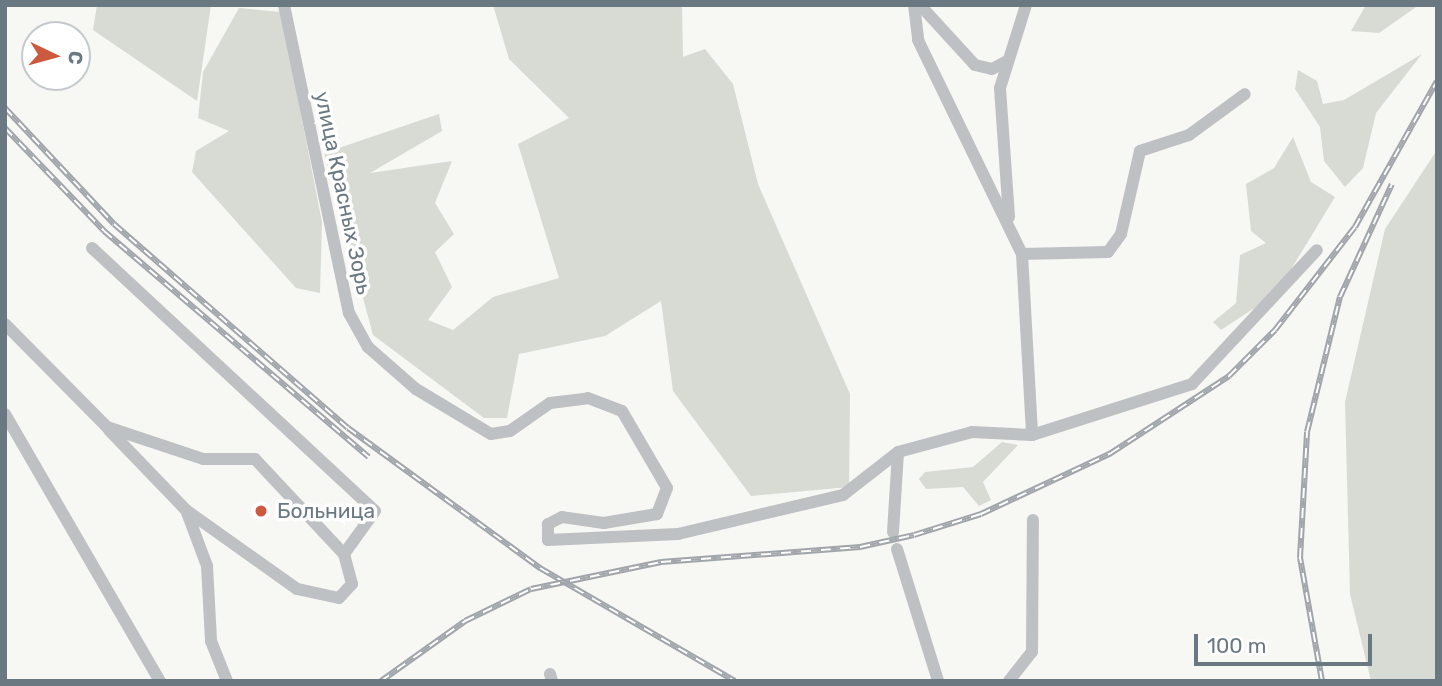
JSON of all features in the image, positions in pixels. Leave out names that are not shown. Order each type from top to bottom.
[{"type":"street","name":"улица Красных Зорь","points":[[284,5],[346,301],[368,346],[416,389],[491,434],[510,431],[550,403],[588,398],[622,411],[667,488],[657,514],[604,523],[562,517],[548,524],[548,540],[678,534],[843,495],[898,452]]},
{"type":"street","points":[[914,5],[918,40],[1010,224],[1022,254],[1032,435]]},
{"type":"street","points":[[920,5],[975,65],[992,69],[1005,62]]},
{"type":"street","points":[[1010,224],[1000,88],[1005,62],[1026,5]]},
{"type":"street","points":[[1022,254],[1108,252],[1121,234],[1140,150],[1189,135],[1245,94]]},
{"type":"street","points":[[92,248],[374,511],[344,554]]},
{"type":"street","points":[[893,532],[898,452],[972,432],[1032,435],[1192,384],[1317,250]]},
{"type":"street","points":[[5,324],[187,510],[297,589],[322,598],[339,598],[352,584],[344,554],[255,459],[203,459],[107,427]]},
{"type":"street","points":[[5,414],[160,681]]},
{"type":"street","points":[[187,510],[207,566],[211,641],[227,681]]},
{"type":"street","points":[[1009,681],[1032,652],[1033,520]]},
{"type":"street","points":[[897,549],[937,681]]},
{"type":"shaded area","points":[[97,5],[211,5],[197,101],[93,30]]},
{"type":"shaded area","points":[[493,5],[682,5],[683,57],[705,49],[733,84],[758,184],[850,394],[849,487],[751,496],[673,391],[661,301],[605,336],[519,354],[507,418],[484,418],[373,335],[324,153],[439,114],[442,131],[370,173],[452,161],[435,203],[454,234],[435,252],[452,287],[428,320],[453,330],[493,297],[559,278],[518,144],[569,118],[509,59]]},
{"type":"shaded area","points":[[1366,5],[1419,5],[1379,33],[1351,31]]},
{"type":"shaded area","points":[[239,8],[281,12],[322,222],[320,293],[296,288],[192,172],[196,151],[229,131],[198,118],[203,72]]},
{"type":"shaded area","points":[[1422,54],[1376,113],[1363,168],[1345,187],[1324,161],[1320,127],[1295,89],[1298,70],[1317,81],[1323,104],[1344,100]]},
{"type":"shaded area","points":[[1293,137],[1311,182],[1335,197],[1290,271],[1256,307],[1221,330],[1213,322],[1236,303],[1240,255],[1266,243],[1251,231],[1246,184],[1274,168]]},
{"type":"shaded area","points":[[1437,150],[1437,681],[1371,681],[1350,594],[1345,402],[1385,229]]},
{"type":"shaded area","points":[[1002,442],[1018,445],[983,482],[991,500],[979,506],[963,487],[926,489],[919,479],[925,472],[973,467]]},
{"type":"railway","points":[[381,681],[465,621],[531,589],[661,562],[860,547],[914,535],[981,514],[1111,453],[1229,376],[1275,330],[1355,227],[1437,81]]},
{"type":"railway","points":[[5,108],[114,224],[348,428],[540,568],[735,681]]},
{"type":"railway","points":[[5,128],[104,231],[369,457]]},
{"type":"railway","points":[[1322,681],[1300,558],[1307,432],[1340,297],[1392,184]]},
{"type":"place","name":"Больница","points":[[261,511]]}]
